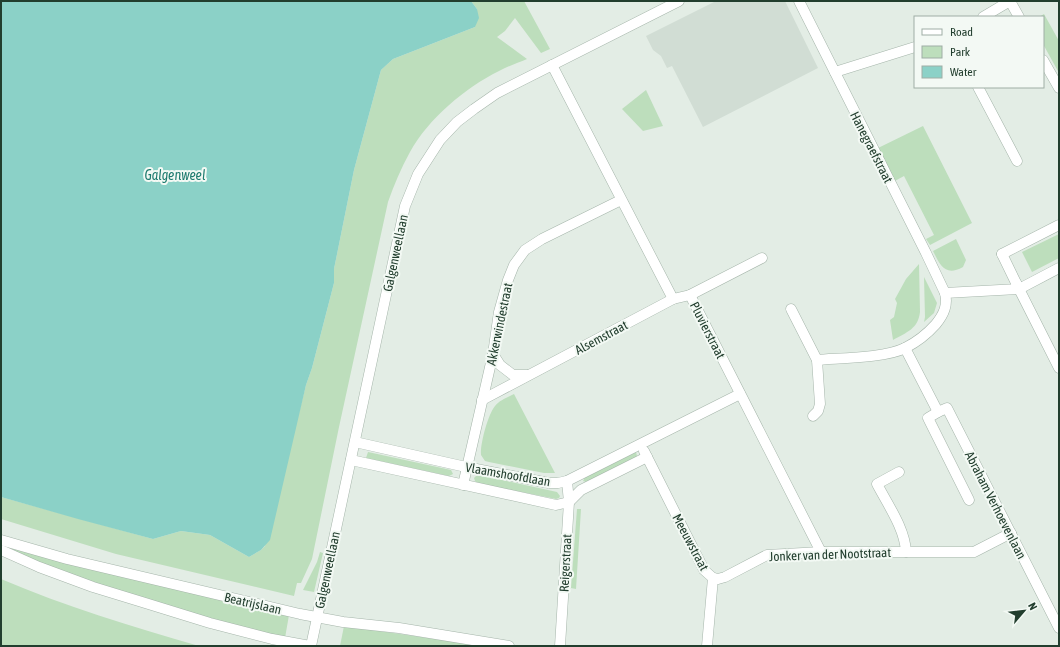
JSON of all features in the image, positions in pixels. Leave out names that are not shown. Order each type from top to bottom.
[{"type":"street","name":"Galgenweellaan","points":[[310,646],[405,206],[418,174],[440,140],[457,122],[497,93],[679,1]]},
{"type":"street","name":"Hanegraefstraat","points":[[799,1],[926,253],[944,293]]},
{"type":"street","points":[[985,16],[1010,1],[1016,16]]},
{"type":"street","points":[[835,72],[914,47]]},
{"type":"street","points":[[1044,62],[1059,88]]},
{"type":"street","name":"Pluvierstraat","points":[[552,64],[673,299],[690,295],[821,552]]},
{"type":"street","points":[[979,88],[1017,161]]},
{"type":"street","name":"Akkerwindestraat","points":[[462,485],[492,354],[499,312],[514,265],[525,250],[542,239],[621,200]]},
{"type":"street","points":[[1059,225],[1002,254],[1059,368]]},
{"type":"street","points":[[690,295],[762,258]]},
{"type":"street","points":[[817,360],[879,354],[904,348],[930,331],[941,317],[947,301],[944,293],[1019,289],[1059,268]]},
{"type":"street","name":"Alsemstraat","points":[[482,400],[673,299]]},
{"type":"street","points":[[791,309],[817,360],[820,404],[818,411],[813,416]]},
{"type":"street","points":[[904,348],[938,412]]},
{"type":"street","points":[[492,354],[500,365],[513,375],[530,375]]},
{"type":"street","name":"Vlaamshoofdlaan","points":[[355,442],[466,467],[550,483],[558,483],[567,481],[740,394]]},
{"type":"street","name":"Abraham Verhoevenlaan","points":[[969,500],[928,418],[947,408],[1059,628]]},
{"type":"street","name":"Meeuwstraat","points":[[640,444],[704,570],[713,578],[707,646]]},
{"type":"street","points":[[569,502],[585,488],[647,457]]},
{"type":"street","name":"Vlaamshoofdlaan","points":[[350,460],[556,505],[569,502]]},
{"type":"street","name":"Jonker van der Nootstraat","points":[[899,472],[877,484],[902,533],[906,552]]},
{"type":"street","name":"Reigerstraat","points":[[560,646],[569,502],[567,481]]},
{"type":"street","name":"Jonker van der Nootstraat","points":[[713,578],[718,579],[725,577],[767,555],[821,552],[974,552],[1011,533]]},
{"type":"street","name":"Beatrijslaan","points":[[1,540],[68,559],[300,614],[343,622],[399,628],[509,646]]},
{"type":"street","points":[[1,550],[39,567],[93,587],[210,623],[272,639],[310,646]]},
{"type":"shaded area","points":[[716,1],[785,1],[818,68],[703,127],[672,66],[667,68],[661,56],[653,50],[646,36]]},
{"type":"green space","points":[[471,1],[524,1],[550,49],[541,53],[515,18],[505,31],[497,37],[527,59],[486,78],[473,86],[449,105],[427,127],[418,139],[401,170],[388,202],[312,559],[301,583],[297,583],[294,596],[116,554],[1,519],[1,497],[153,539],[181,531],[210,535],[249,557],[265,546],[334,283],[334,269],[354,170],[381,70],[393,59],[475,27],[477,9]]},
{"type":"green space","points":[[1044,14],[1059,41],[1059,73],[1044,46],[1044,16],[1041,16]]},
{"type":"green space","points":[[646,90],[663,126],[643,131],[622,109]]},
{"type":"green space","points":[[923,126],[972,223],[930,245],[926,239],[934,235],[904,176],[893,182],[876,149]]},
{"type":"green space","points":[[1059,234],[1059,258],[1032,272],[1022,252]]},
{"type":"green space","points":[[956,239],[966,260],[963,267],[952,271],[947,270],[938,261],[933,251]]},
{"type":"green space","points":[[919,264],[919,318],[911,329],[893,340],[890,320],[894,317],[897,303],[895,299],[906,279]]},
{"type":"green space","points":[[924,277],[937,303],[934,313],[924,322],[925,317]]},
{"type":"green space","points":[[514,394],[555,473],[544,473],[489,462],[485,461],[481,455],[485,430],[492,410],[499,402]]},
{"type":"green space","points":[[368,452],[451,470],[453,474],[449,476],[366,458]]},
{"type":"green space","points":[[636,452],[636,457],[586,482],[583,481],[585,477]]},
{"type":"green space","points":[[479,475],[557,492],[560,496],[556,499],[477,483],[474,478]]},
{"type":"green space","points":[[577,509],[581,509],[576,589],[571,588]]},
{"type":"green space","points":[[1,542],[289,615],[285,638],[249,630],[143,599],[4,549]]},
{"type":"green space","points":[[320,552],[323,553],[314,592],[303,590],[317,562]]},
{"type":"green space","points":[[1,579],[99,616],[199,646],[1,646]]},
{"type":"green space","points":[[344,626],[484,646],[340,646]]},
{"type":"water","name":"Galgenweel","points":[[1,1],[471,1],[477,9],[479,18],[475,27],[393,59],[381,70],[354,170],[334,269],[334,283],[312,368],[306,385],[270,540],[261,550],[249,557],[210,535],[181,531],[153,539],[1,497]]}]
